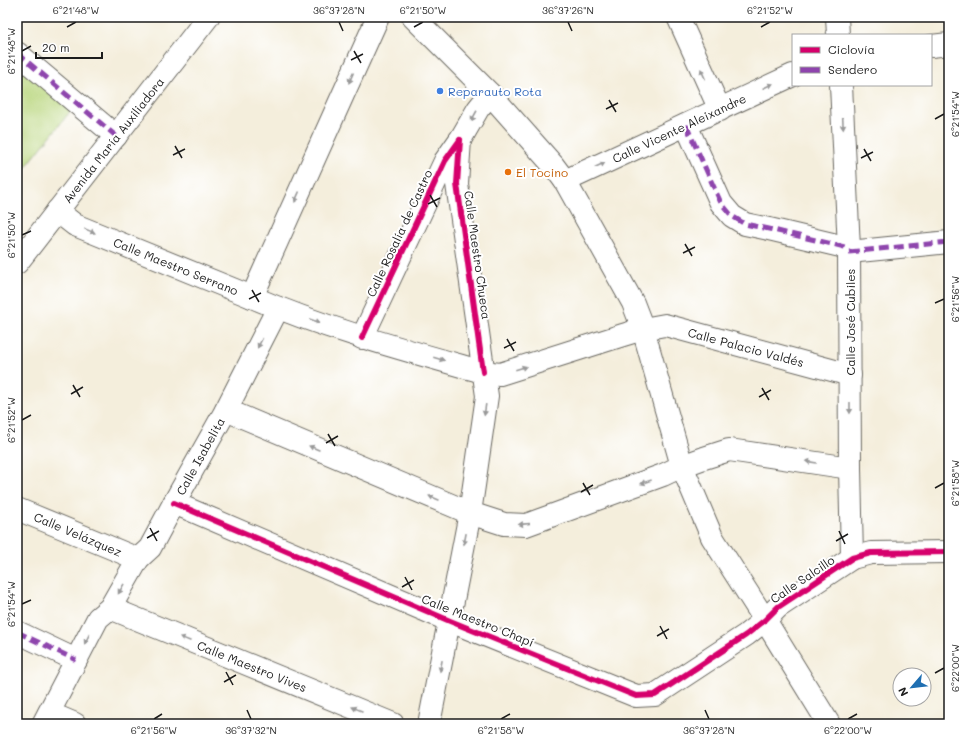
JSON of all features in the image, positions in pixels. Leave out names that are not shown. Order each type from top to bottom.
[{"type":"street","name":"Avenida María Auxiliadora","points":[[17,262],[208,17]]},
{"type":"street","points":[[252,297],[378,17]]},
{"type":"street","points":[[678,17],[720,110]]},
{"type":"street","points":[[837,17],[838,34]]},
{"type":"street","points":[[424,20],[553,165],[564,181],[633,303],[643,329],[682,466],[712,537],[829,724]]},
{"type":"street","points":[[932,46],[949,44]]},
{"type":"street","points":[[17,53],[116,136]]},
{"type":"street","name":"Calle Vicente Aleixandre","points":[[564,181],[792,75]]},
{"type":"street","name":"Calle José Cubiles","points":[[841,86],[849,250],[852,558]]},
{"type":"street","name":"Calle Maestro Chueca","points":[[429,724],[470,513],[487,396],[457,184],[460,140],[478,109],[490,94]]},
{"type":"street","points":[[686,125],[721,203],[732,216],[745,224],[849,250],[949,242]]},
{"type":"street","name":"Calle Rosalía de Castro","points":[[362,338],[445,161],[460,140]]},
{"type":"street","name":"Calle Maestro Serrano","points":[[56,211],[75,224],[278,308],[362,338],[483,372],[500,374],[643,329]]},
{"type":"street","name":"Calle Isabelita","points":[[46,718],[98,618],[110,608],[138,559],[150,548],[226,410],[278,308]]},
{"type":"street","name":"Calle Palacio Valdés","points":[[643,329],[665,324],[850,374]]},
{"type":"street","points":[[226,410],[470,513],[504,524],[526,525],[664,475],[682,466],[729,450],[850,468]]},
{"type":"street","name":"Calle Maestro Chapí","points":[[174,503],[450,621],[636,696],[655,695],[746,635],[765,620]]},
{"type":"street","name":"Calle Velázquez","points":[[17,509],[138,559]]},
{"type":"street","name":"Calle Salcillo","points":[[765,620],[778,607],[852,558],[871,553],[949,552]]},
{"type":"street","name":"Calle Maestro Vives","points":[[110,608],[393,724]]},
{"type":"street","points":[[17,632],[76,660]]},
{"type":"street","points":[[46,718],[75,724]]},
{"type":"green space","points":[[17,62],[73,108],[17,178]]},
{"type":"marked path","points":[[17,53],[116,136]]},
{"type":"marked path","points":[[686,125],[721,203],[732,216],[745,224],[849,248]]},
{"type":"marked path","points":[[849,252],[949,242]]},
{"type":"marked path","points":[[17,632],[76,660]]},
{"type":"cycle path","points":[[460,140],[457,184],[483,372]]},
{"type":"cycle path","points":[[362,338],[445,161],[460,140]]},
{"type":"cycle path","points":[[174,503],[450,621],[636,696],[655,695],[746,635],[765,620],[778,607],[852,558],[871,553],[949,552]]},
{"type":"place","name":"Reparauto Rota","points":[[440,91]]},
{"type":"place","name":"El Tocino","points":[[508,172]]}]
